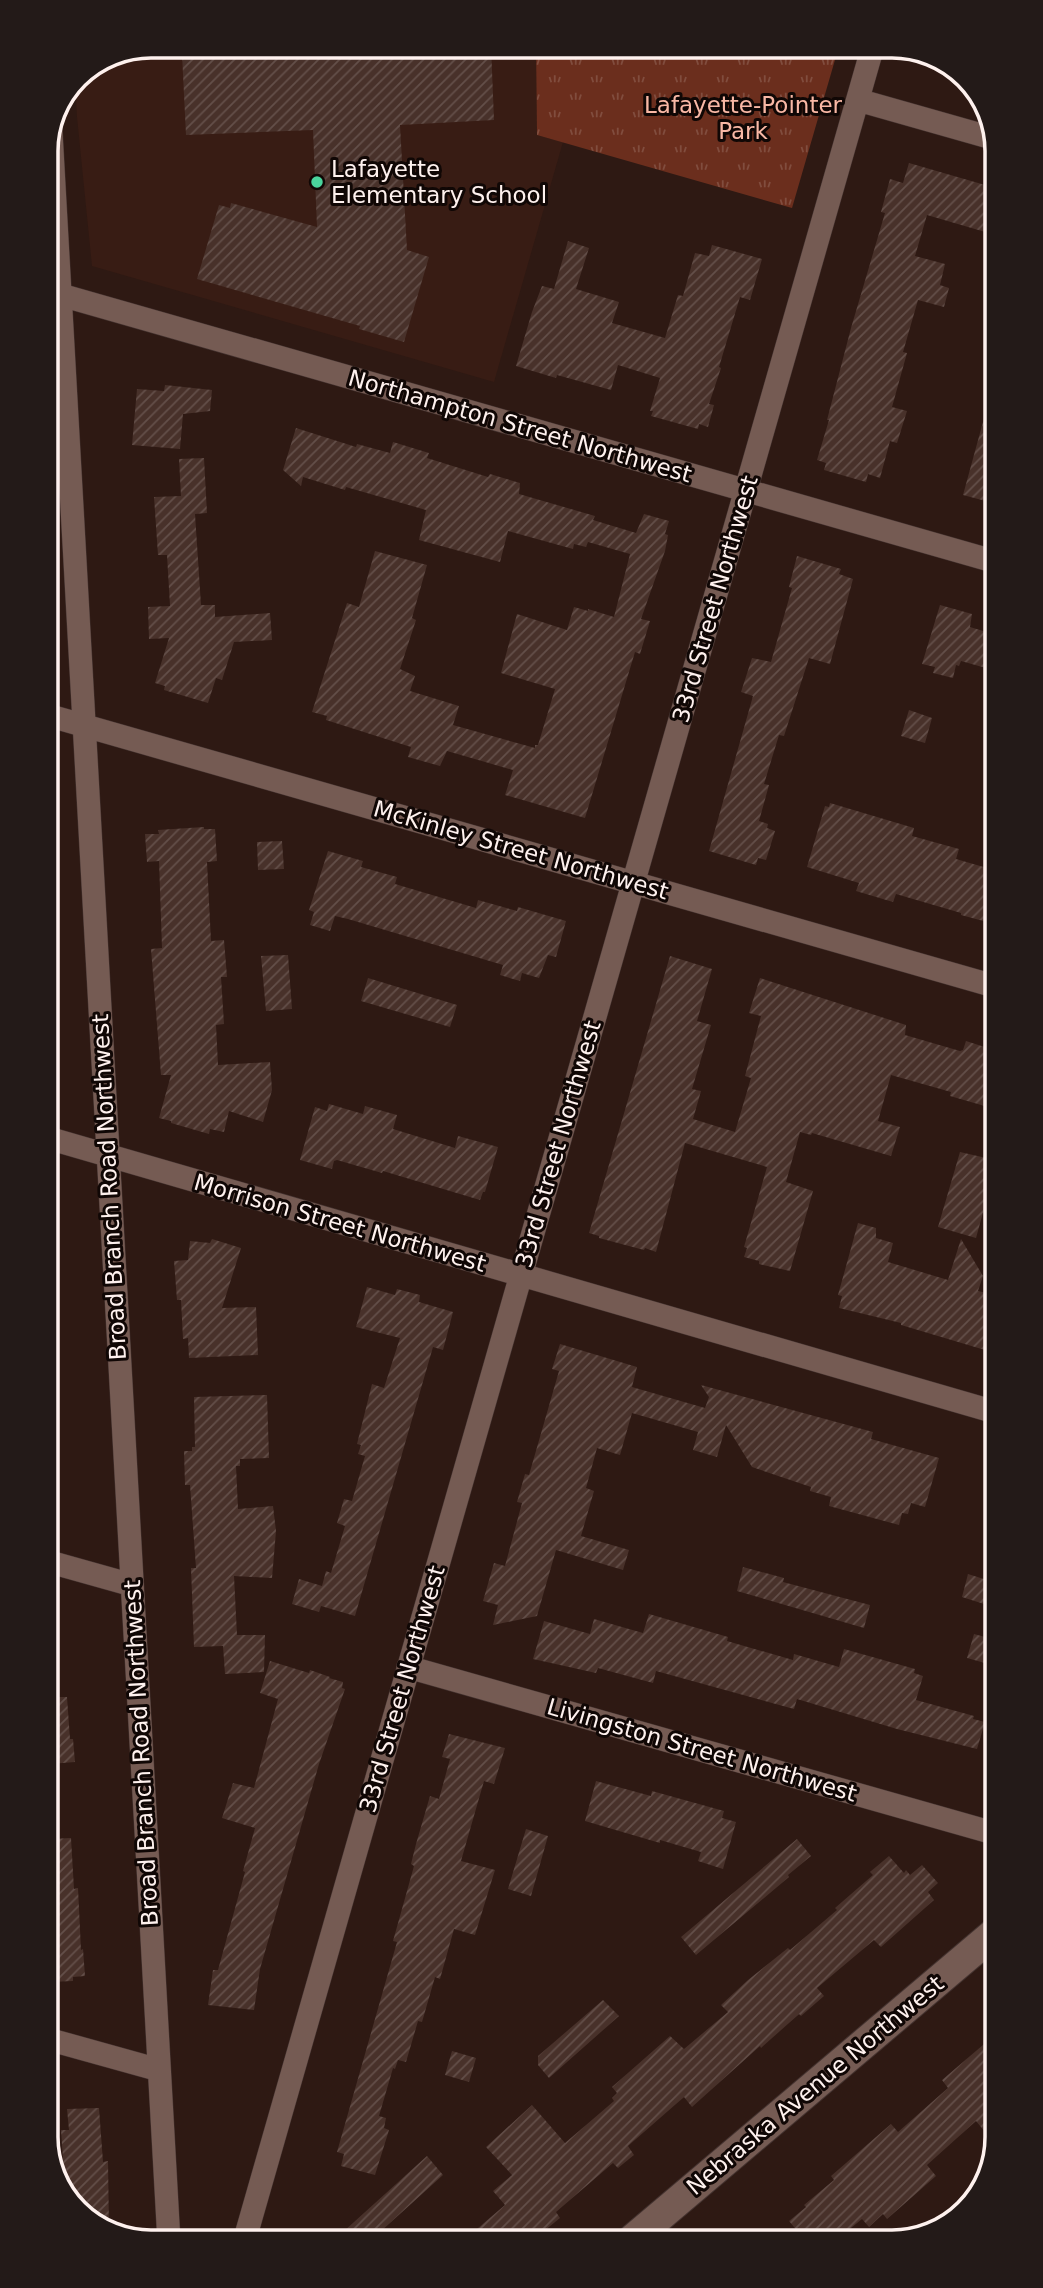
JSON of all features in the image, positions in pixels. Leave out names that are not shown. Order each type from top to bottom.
[{"type":"street","name":"33rd Street Northwest","points":[[247,2230],[870,58]]},
{"type":"street","points":[[858,100],[983,136]]},
{"type":"street","name":"Northampton Street Northwest","points":[[58,294],[985,559]]},
{"type":"street","name":"Broad Branch Road Northwest","points":[[58,308],[63,324],[83,726],[168,2230]]},
{"type":"street","name":"McKinley Street Northwest","points":[[58,718],[985,983]]},
{"type":"street","name":"Morrison Street Northwest","points":[[58,1141],[985,1409]]},
{"type":"street","points":[[58,1564],[132,1585]]},
{"type":"street","name":"Livingston Street Northwest","points":[[408,1667],[985,1831]]},
{"type":"street","name":"Nebraska Avenue Northwest","points":[[644,2230],[985,1941]]},
{"type":"street","points":[[58,2042],[159,2070]]},
{"type":"shaded area","name":"Lafayette Elementary School","points":[[536,58],[537,135],[563,142],[494,382],[92,266],[76,96],[85,85],[99,73],[132,60]]},
{"type":"green space","name":"Lafayette-Pointer Park","points":[[536,58],[836,58],[792,208],[537,135]]},
{"type":"building","points":[[182,58],[491,58],[494,120],[400,125],[407,250],[429,257],[404,342],[359,329],[360,326],[197,279],[219,205],[230,208],[231,203],[317,227],[313,130],[186,135]]},
{"type":"building","points":[[909,163],[985,185],[985,232],[927,215],[915,256],[945,264],[940,285],[949,288],[944,307],[918,300],[903,352],[907,353],[892,407],[907,411],[897,443],[890,441],[880,478],[868,474],[866,482],[824,470],[826,463],[817,460],[851,328],[885,213],[881,212],[890,179],[903,183]]},
{"type":"building","points":[[568,241],[589,248],[576,289],[619,302],[612,323],[665,338],[678,295],[683,296],[695,253],[709,256],[712,245],[762,259],[750,300],[740,297],[709,404],[714,405],[708,427],[699,424],[698,429],[651,416],[653,411],[650,411],[660,378],[618,365],[611,390],[516,366],[542,286],[554,289]]},
{"type":"building","points":[[165,385],[212,390],[210,411],[183,414],[180,449],[132,445],[137,389],[164,391]]},
{"type":"building","points":[[985,415],[985,501],[963,495]]},
{"type":"building","points":[[296,428],[356,447],[357,444],[390,453],[393,442],[429,453],[427,458],[488,477],[490,474],[520,483],[519,494],[595,516],[593,520],[636,533],[644,514],[669,521],[665,534],[668,535],[665,551],[641,619],[650,621],[640,654],[635,652],[585,818],[505,795],[513,770],[447,751],[440,766],[408,757],[411,747],[326,720],[327,716],[312,712],[347,603],[359,607],[375,551],[427,565],[412,618],[416,620],[400,669],[415,676],[410,691],[459,706],[453,725],[535,748],[555,689],[501,673],[517,614],[567,630],[574,607],[614,617],[630,554],[588,542],[586,547],[574,544],[573,549],[508,531],[500,562],[419,540],[426,510],[303,477],[301,486],[283,470]]},
{"type":"building","points":[[204,458],[207,513],[195,514],[201,605],[215,605],[215,617],[270,613],[272,640],[234,642],[222,680],[216,678],[208,703],[164,690],[165,686],[155,683],[169,638],[149,639],[148,607],[170,606],[167,555],[158,555],[154,497],[181,496],[179,459]]},
{"type":"building","points":[[797,556],[841,569],[839,574],[853,579],[830,664],[809,658],[784,736],[779,735],[764,784],[769,785],[759,821],[768,824],[767,828],[775,831],[766,860],[758,858],[756,865],[709,851],[753,696],[741,692],[752,658],[771,662],[792,588],[789,587]]},
{"type":"building","points":[[940,605],[972,614],[970,627],[985,632],[985,668],[961,661],[959,666],[956,665],[953,678],[933,673],[935,667],[922,664]]},
{"type":"building","points":[[909,710],[932,718],[925,743],[901,736]]},
{"type":"building","points":[[830,803],[914,828],[912,836],[959,849],[956,859],[985,867],[985,921],[896,894],[893,902],[856,891],[859,883],[807,867],[825,806],[829,807]]},
{"type":"building","points":[[204,827],[215,829],[217,861],[207,862],[211,941],[224,940],[227,977],[221,977],[224,1024],[216,1025],[218,1065],[270,1062],[272,1090],[263,1122],[229,1111],[224,1132],[210,1129],[209,1134],[159,1118],[171,1075],[161,1075],[151,949],[162,948],[159,861],[147,862],[145,834],[159,834],[158,830]]},
{"type":"building","points":[[282,841],[284,869],[258,870],[257,842]]},
{"type":"building","points":[[328,851],[363,861],[361,867],[397,877],[395,884],[476,908],[478,900],[517,911],[518,907],[566,921],[556,957],[548,955],[539,978],[522,973],[520,981],[500,975],[503,965],[348,919],[335,916],[330,931],[310,925],[314,912],[309,910]]},
{"type":"building","points":[[288,955],[292,1009],[266,1011],[261,956]]},
{"type":"building","points":[[670,956],[712,969],[697,1021],[711,1025],[692,1089],[701,1091],[693,1119],[735,1132],[751,1078],[745,1076],[761,1016],[749,1013],[760,978],[906,1025],[905,1035],[960,1051],[966,1041],[985,1047],[985,1106],[950,1096],[951,1092],[891,1075],[878,1121],[900,1127],[891,1156],[800,1132],[786,1182],[813,1191],[790,1271],[759,1264],[759,1261],[744,1257],[747,1248],[744,1247],[767,1167],[685,1143],[656,1252],[589,1233]]},
{"type":"building","points":[[368,978],[457,1005],[450,1027],[361,1001]]},
{"type":"building","points":[[329,1104],[363,1114],[365,1106],[397,1115],[393,1129],[455,1148],[458,1136],[498,1147],[485,1192],[480,1200],[337,1160],[334,1161],[332,1169],[300,1160],[315,1107],[327,1111]]},
{"type":"building","points":[[960,1152],[985,1158],[985,1205],[976,1238],[938,1227]]},
{"type":"building","points":[[858,1223],[876,1228],[876,1238],[893,1243],[888,1262],[948,1280],[961,1239],[983,1276],[978,1291],[985,1293],[985,1350],[901,1323],[839,1308],[842,1296],[838,1295]]},
{"type":"building","points":[[212,1239],[241,1248],[222,1308],[256,1307],[258,1355],[189,1358],[188,1338],[183,1339],[181,1300],[177,1300],[174,1261],[188,1260],[190,1241],[210,1243]]},
{"type":"building","points":[[367,1287],[395,1295],[397,1289],[420,1295],[419,1302],[453,1312],[443,1350],[433,1347],[355,1616],[321,1606],[319,1612],[292,1604],[299,1579],[322,1586],[326,1571],[331,1573],[345,1526],[337,1523],[344,1499],[352,1501],[365,1456],[358,1454],[361,1445],[357,1444],[372,1384],[384,1388],[400,1338],[356,1327]]},
{"type":"building","points":[[560,1344],[637,1367],[632,1387],[705,1408],[709,1397],[701,1385],[873,1432],[871,1439],[939,1458],[925,1507],[911,1503],[908,1514],[902,1513],[899,1525],[829,1506],[831,1497],[810,1491],[811,1487],[752,1467],[726,1425],[717,1457],[693,1450],[698,1432],[632,1413],[620,1455],[597,1448],[586,1488],[594,1491],[581,1536],[629,1550],[623,1570],[556,1550],[537,1616],[493,1625],[498,1605],[483,1601],[494,1563],[505,1566],[522,1503],[517,1502],[525,1474],[529,1475],[559,1371],[552,1369]]},
{"type":"building","points":[[267,1395],[269,1458],[240,1459],[240,1466],[236,1466],[238,1509],[273,1506],[276,1531],[272,1578],[234,1576],[237,1635],[265,1635],[264,1672],[225,1674],[223,1646],[194,1647],[191,1568],[196,1568],[190,1485],[185,1485],[184,1451],[192,1451],[192,1447],[195,1447],[194,1397]]},
{"type":"building","points":[[743,1567],[784,1578],[783,1582],[870,1605],[864,1628],[737,1591]]},
{"type":"building","points":[[968,1574],[985,1579],[984,1604],[962,1597]]},
{"type":"building","points":[[649,1614],[728,1637],[727,1641],[793,1660],[794,1654],[839,1667],[844,1649],[915,1669],[914,1673],[923,1676],[916,1700],[974,1716],[973,1719],[985,1722],[977,1749],[897,1729],[797,1699],[794,1709],[656,1671],[653,1683],[598,1668],[596,1673],[533,1659],[544,1621],[590,1634],[594,1619],[643,1633]]},
{"type":"building","points":[[974,1634],[985,1637],[985,1663],[967,1658]]},
{"type":"building","points":[[270,1661],[330,1677],[343,1682],[342,1688],[345,1689],[319,1764],[260,1969],[254,2010],[208,2005],[213,1970],[218,1970],[255,1828],[222,1818],[233,1783],[254,1788],[278,1699],[260,1693]]},
{"type":"building","points":[[58,1697],[67,1697],[70,1739],[73,1739],[75,1762],[58,1763]]},
{"type":"building","points":[[449,1734],[505,1748],[494,1784],[484,1781],[461,1861],[495,1870],[475,1935],[454,1929],[440,1979],[435,1977],[422,2022],[418,2021],[406,2062],[398,2060],[395,2069],[393,2068],[379,2116],[386,2118],[384,2128],[389,2130],[375,2175],[341,2166],[344,2154],[337,2152],[397,1942],[393,1941],[414,1866],[411,1864],[416,1844],[430,1796],[439,1799],[450,1759],[442,1757]]},
{"type":"building","points":[[596,1781],[651,1796],[652,1791],[724,1811],[722,1818],[736,1822],[723,1869],[698,1861],[701,1852],[585,1821]]},
{"type":"building","points":[[526,1829],[548,1836],[531,1896],[508,1889]]},
{"type":"building","points":[[71,1838],[74,1889],[78,1888],[85,1976],[73,1977],[73,1981],[58,1982],[58,1839]]},
{"type":"building","points":[[797,1839],[811,1856],[696,1955],[681,1937]]},
{"type":"building","points":[[889,1856],[904,1873],[906,1870],[910,1875],[922,1865],[938,1883],[928,1892],[934,1900],[881,1947],[874,1940],[817,1988],[824,1996],[761,2048],[760,2046],[692,2107],[684,2097],[628,2146],[634,2155],[618,2168],[613,2163],[556,2212],[560,2218],[545,2230],[476,2230],[505,2205],[493,2191],[512,2175],[486,2147],[532,2105],[565,2143],[614,2101],[612,2098],[617,2093],[612,2087],[670,2036],[684,2049],[728,2012],[721,2005],[748,1980],[788,1948],[790,1950],[837,1910],[835,1908],[873,1875],[870,1872]]},
{"type":"building","points":[[603,2000],[619,2016],[549,2078],[538,2065],[538,2056]]},
{"type":"building","points":[[985,2043],[985,2132],[976,2121],[927,2165],[936,2176],[887,2219],[883,2214],[869,2227],[862,2219],[849,2230],[796,2230],[789,2221],[834,2180],[831,2176],[891,2124],[898,2132],[948,2088],[942,2080]]},
{"type":"building","points":[[452,2051],[476,2058],[469,2082],[445,2075]]},
{"type":"building","points":[[99,2108],[103,2162],[108,2161],[109,2220],[94,2211],[77,2194],[64,2168],[61,2130],[69,2130],[67,2109]]},
{"type":"building","points":[[427,2156],[443,2175],[382,2230],[345,2230]]},
{"type":"place","name":"Lafayette Elementary School","points":[[317,182]]}]
